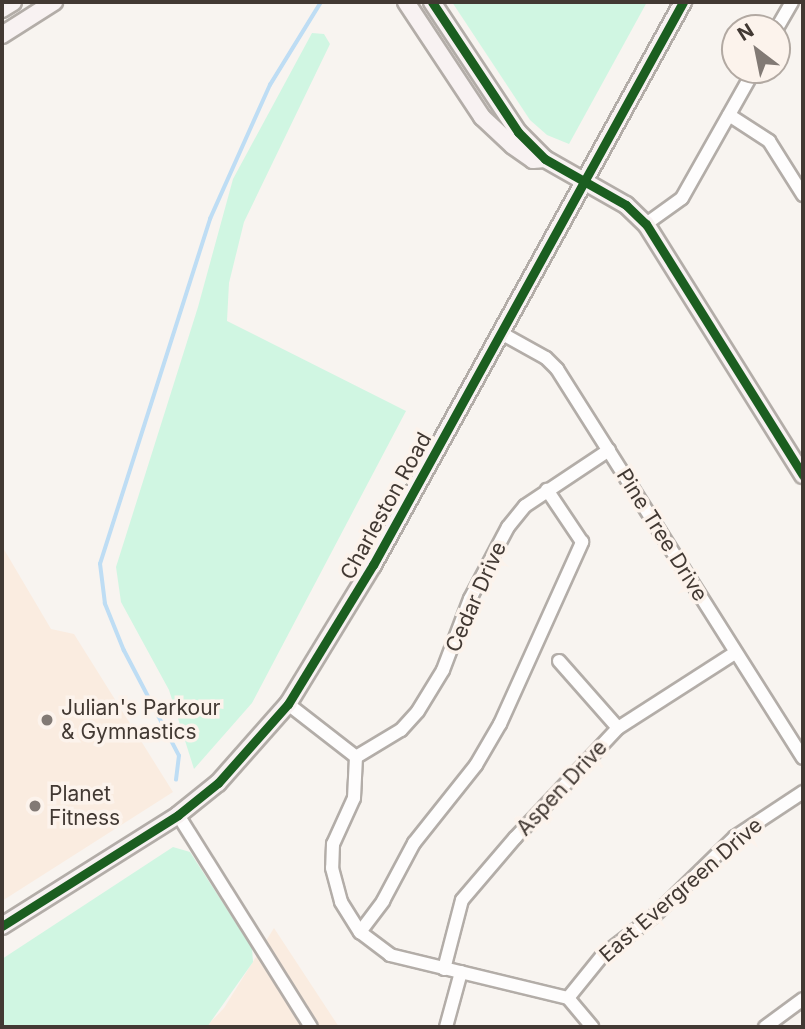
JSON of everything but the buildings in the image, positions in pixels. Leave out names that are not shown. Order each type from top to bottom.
[{"type":"main road","points":[[2,9],[13,2]]},
{"type":"main road","points":[[2,35],[54,2]]},
{"type":"main road","points":[[406,2],[482,117],[533,160],[545,159]]},
{"type":"main road","points":[[432,2],[506,118],[545,159],[626,205],[646,224],[801,465]]},
{"type":"main road","name":"Charleston Road","points":[[2,926],[178,815],[218,783],[288,704],[373,565],[682,2]]},
{"type":"street","points":[[646,224],[681,198],[746,84]]},
{"type":"street","points":[[729,115],[769,141],[803,195]]},
{"type":"street","name":"Pine Tree Drive","points":[[501,333],[546,358],[557,369],[803,758]]},
{"type":"street","name":"Cedar Drive","points":[[356,757],[401,730],[418,710],[443,670],[470,599],[508,527],[547,489],[609,450]]},
{"type":"street","points":[[360,932],[383,901],[414,843],[476,765],[500,724],[582,542],[547,489]]},
{"type":"street","name":"Aspen Drive","points":[[444,969],[462,900],[618,728],[735,653]]},
{"type":"street","points":[[559,661],[618,728]]},
{"type":"street","points":[[288,704],[356,757],[354,798],[333,844],[332,868],[341,902],[360,932],[390,956],[568,998],[592,1027]]},
{"type":"street","name":"East Evergreen Drive","points":[[568,998],[602,956],[655,915],[736,837],[803,792]]},
{"type":"street","points":[[178,815],[311,1027]]},
{"type":"street","points":[[446,1027],[461,972]]},
{"type":"street","points":[[765,1027],[803,999]]},
{"type":"shaded area","points":[[2,546],[51,629],[74,634],[173,792],[2,901]]},
{"type":"shaded area","points":[[274,928],[339,1027],[206,1027],[224,1008]]},
{"type":"green space","points":[[452,2],[647,2],[569,144],[547,135],[530,120]]},
{"type":"green space","points":[[312,33],[324,34],[330,44],[244,222],[229,283],[227,321],[406,411],[252,703],[194,769],[169,690],[121,602],[116,567],[198,307],[233,179]]},
{"type":"green space","points":[[173,847],[190,852],[252,948],[253,962],[207,1027],[2,1027],[2,959]]},
{"type":"waterway","points":[[176,780],[179,756],[124,651],[105,604],[100,564],[210,219],[270,85],[321,2]]},
{"type":"cycle path","points":[[432,2],[518,132],[545,159],[626,205],[646,224],[803,475]]},
{"type":"cycle path","points":[[2,926],[178,815],[218,783],[288,704],[373,565],[683,2]]},
{"type":"place","name":"Julian's Parkour & Gymnastics","points":[[47,720]]},
{"type":"place","name":"Planet Fitness","points":[[35,806]]}]
